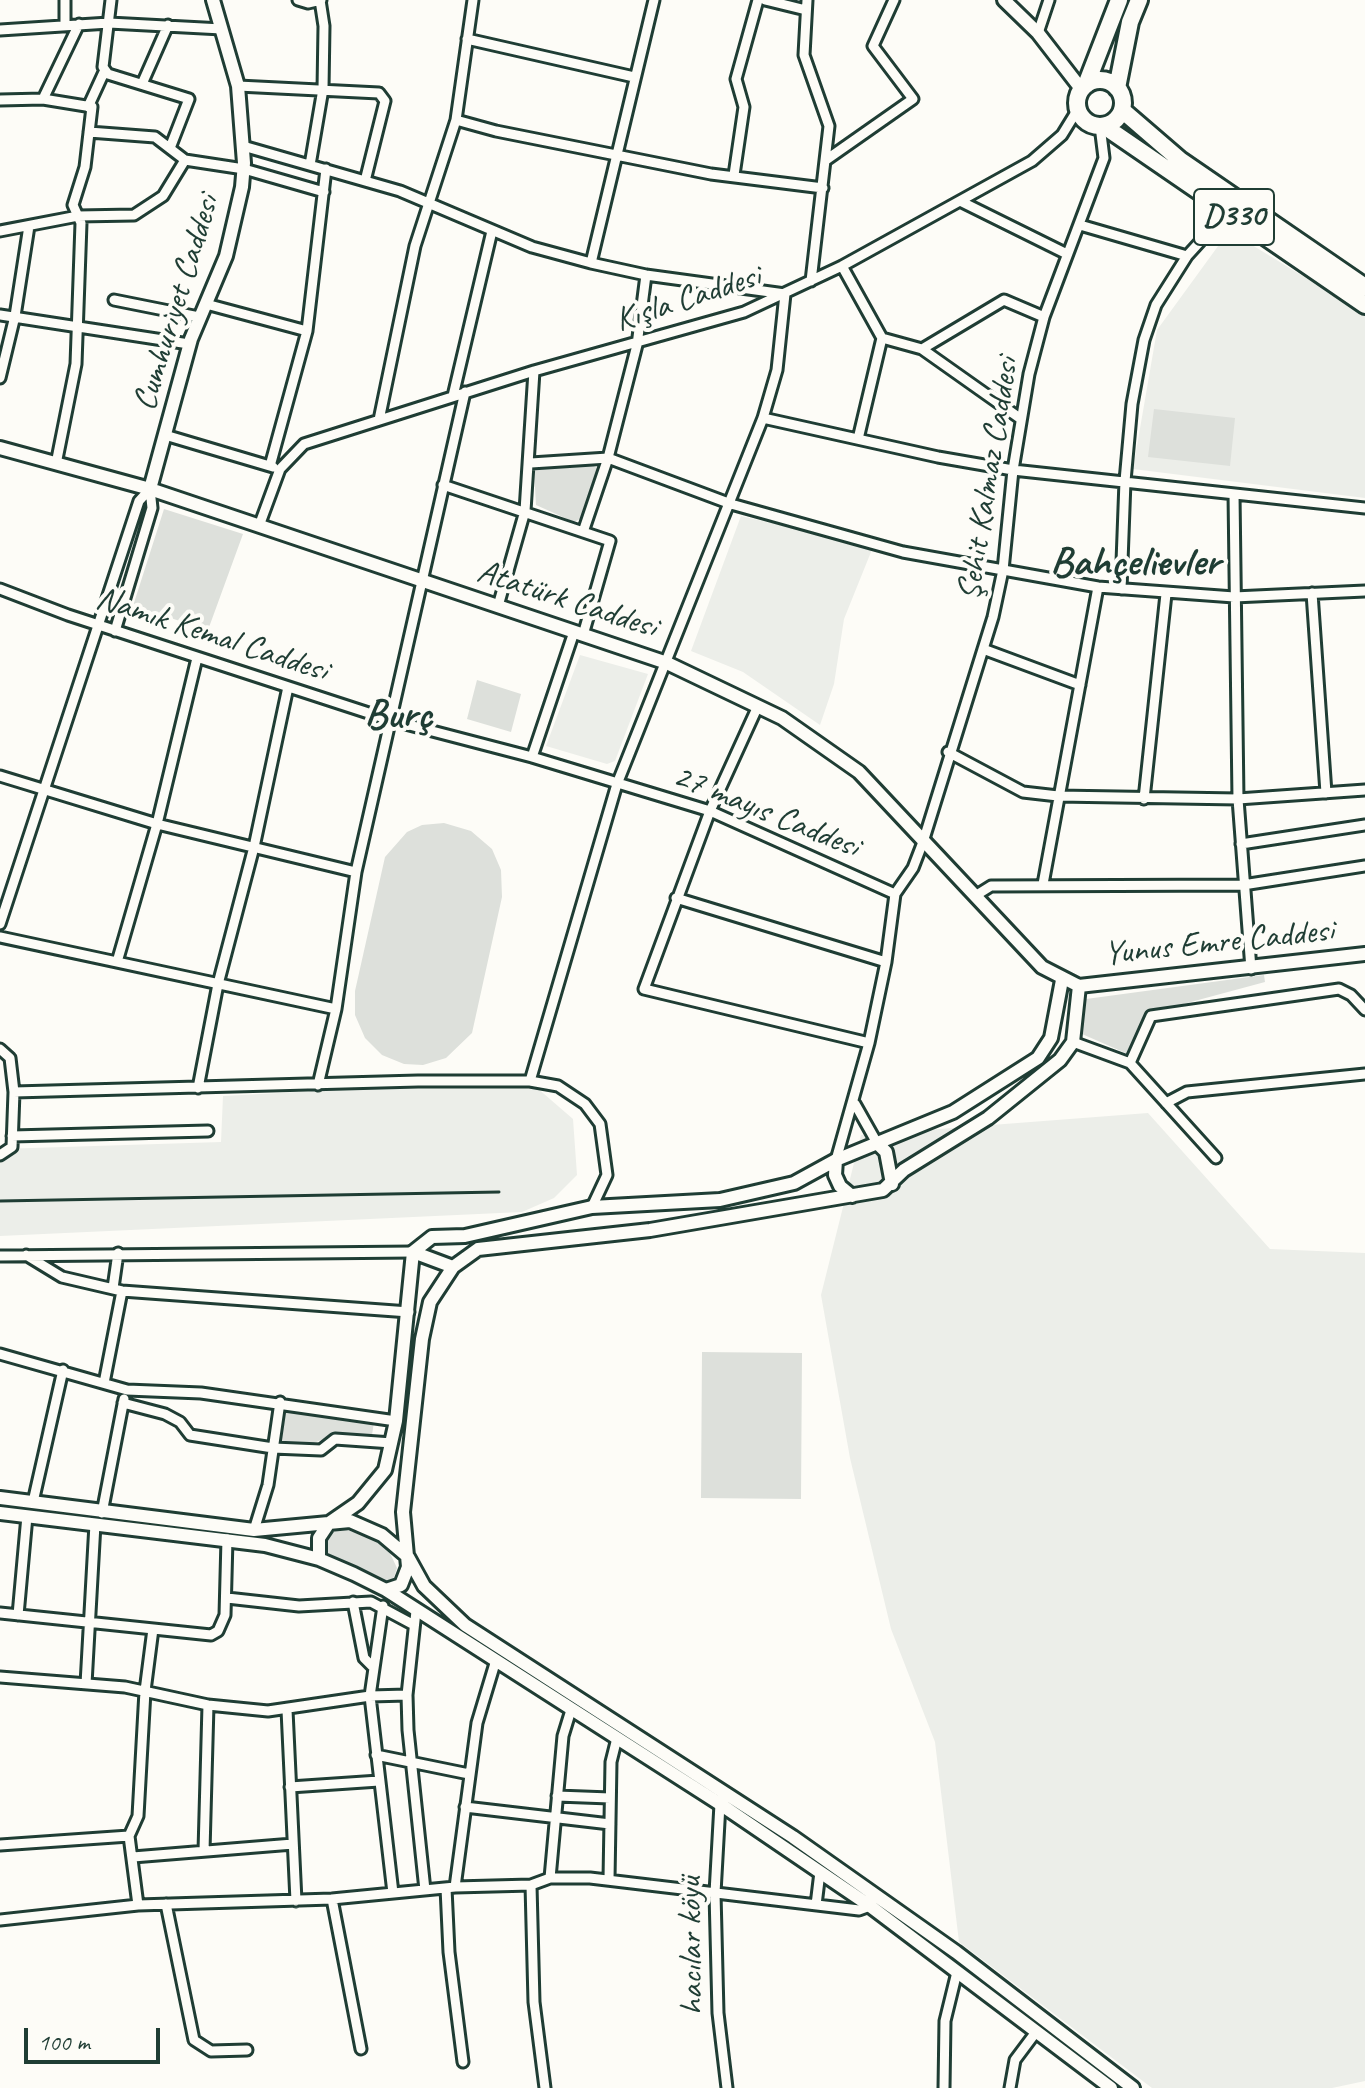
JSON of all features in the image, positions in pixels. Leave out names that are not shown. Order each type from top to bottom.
[{"type":"highway","points":[[1078,109],[1119,0]]},
{"type":"highway","points":[[1102,126],[1115,120],[1122,110],[1122,98],[1117,88],[1130,22],[1139,0]]},
{"type":"highway","points":[[1084,88],[1099,81],[1117,88]]},
{"type":"highway","name":"D330","points":[[1078,109],[1085,120],[1102,126],[1365,305]]},
{"type":"highway","name":"D330","points":[[1122,110],[1180,160],[1365,287]]},
{"type":"main road","name":"Cumhuriyet Caddesi","points":[[150,489],[189,344],[229,245],[244,169],[238,86],[213,0]]},
{"type":"main road","points":[[1004,0],[1038,33],[1084,88]]},
{"type":"main road","name":"Atatürk Caddesi","points":[[0,448],[150,489],[579,633],[667,663],[758,706],[795,726],[859,772],[1042,967],[1062,980],[1079,986]]},
{"type":"main road","name":"Yunus Emre Caddesi","points":[[1079,986],[1365,954]]},
{"type":"main road","points":[[319,1559],[319,1538],[329,1523],[375,1486],[385,1470],[396,1421],[413,1252],[432,1237],[465,1236],[592,1207],[720,1200],[794,1183],[836,1160],[953,1112],[1038,1058],[1051,1038],[1062,980]]},
{"type":"main road","points":[[386,1590],[401,1585],[406,1579],[408,1557],[403,1512],[422,1339],[430,1302],[453,1267],[478,1249],[650,1230],[883,1190],[904,1170],[988,1118],[1060,1060],[1073,1042],[1079,986]]},
{"type":"main road","points":[[877,1143],[886,1152],[892,1184]]},
{"type":"main road","points":[[836,1160],[835,1175],[840,1186],[852,1196]]},
{"type":"main road","points":[[413,1252],[453,1267]]},
{"type":"main road","points":[[0,1498],[319,1559],[386,1590],[720,1804],[870,1906],[1111,2088]]},
{"type":"main road","points":[[0,1513],[254,1530],[350,1521],[382,1535],[408,1557],[424,1586],[465,1625],[793,1837],[956,1952],[1133,2088]]},
{"type":"street","points":[[65,0],[65,25]]},
{"type":"street","points":[[88,107],[105,70],[111,0]]},
{"type":"street","points":[[298,0],[308,3],[321,0],[324,26],[323,89],[310,165]]},
{"type":"street","points":[[379,420],[415,246],[456,120],[473,0]]},
{"type":"street","points":[[591,263],[654,0]]},
{"type":"street","points":[[734,175],[744,107],[736,79],[758,0]]},
{"type":"street","points":[[765,0],[806,5],[804,55],[829,126],[811,281]]},
{"type":"street","points":[[826,160],[913,99],[873,46],[894,0]]},
{"type":"street","points":[[1038,33],[1049,0]]},
{"type":"street","points":[[0,30],[109,23],[222,29]]},
{"type":"street","points":[[43,99],[79,24]]},
{"type":"street","points":[[142,84],[168,25]]},
{"type":"street","points":[[467,39],[634,77]]},
{"type":"street","points":[[105,70],[189,99],[170,148]]},
{"type":"street","points":[[238,86],[375,91],[384,99],[365,181]]},
{"type":"street","points":[[0,100],[43,99],[92,107],[85,167],[73,205],[81,223],[76,364],[56,464]]},
{"type":"street","name":"Kışla Caddesi","points":[[275,468],[304,444],[534,371],[637,345],[744,312],[785,294],[962,202],[1032,161],[1062,135],[1078,109]]},
{"type":"street","points":[[456,120],[496,131],[711,174],[823,188]]},
{"type":"street","name":"Şehit Kalmaz Caddesi","points":[[895,894],[913,868],[923,842],[948,752],[983,649],[1003,570],[1021,419],[1044,317],[1104,158],[1102,126]]},
{"type":"street","points":[[89,132],[155,137],[185,160],[244,169],[324,192]]},
{"type":"street","points":[[243,146],[365,181],[492,231],[591,263],[646,275],[785,294],[777,370],[763,418],[617,784],[530,1081]]},
{"type":"street","points":[[0,231],[78,216],[134,215],[163,196],[185,160]]},
{"type":"street","points":[[259,526],[307,331],[326,169]]},
{"type":"street","points":[[962,202],[1067,254]]},
{"type":"street","points":[[1121,589],[1125,481],[1132,404],[1144,340],[1156,305],[1187,256],[1227,212]]},
{"type":"street","points":[[1080,225],[1187,256]]},
{"type":"street","points":[[0,378],[15,316],[29,226]]},
{"type":"street","points":[[453,396],[492,231]]},
{"type":"street","points":[[842,266],[882,338],[858,439]]},
{"type":"street","points":[[583,532],[608,458],[637,345],[646,275]]},
{"type":"street","points":[[114,300],[199,317]]},
{"type":"street","points":[[922,349],[1004,300],[1044,317]]},
{"type":"street","points":[[206,304],[307,331]]},
{"type":"street","points":[[0,315],[189,344]]},
{"type":"street","points":[[882,338],[922,349],[1021,419]]},
{"type":"street","points":[[498,606],[525,511],[531,463],[534,371]]},
{"type":"street","points":[[318,1085],[336,1009],[356,872],[465,392]]},
{"type":"street","points":[[763,418],[1013,470],[1365,508]]},
{"type":"street","points":[[165,435],[275,468]]},
{"type":"street","points":[[531,463],[608,458],[731,504],[903,552],[1098,587],[1234,597],[1365,591]]},
{"type":"street","points":[[443,485],[610,541],[532,757]]},
{"type":"street","points":[[0,924],[139,501],[150,489]]},
{"type":"street","points":[[115,631],[152,508],[150,489]]},
{"type":"street","points":[[1234,494],[1238,799],[1251,969]]},
{"type":"street","points":[[1043,884],[1098,587]]},
{"type":"street","name":"Namık Kemal Caddesi","points":[[0,589],[98,626],[390,720],[532,757],[617,784]]},
{"type":"street","points":[[1312,593],[1326,793]]},
{"type":"street","points":[[1144,799],[1166,594]]},
{"type":"street","points":[[983,649],[1080,685]]},
{"type":"street","points":[[117,962],[157,824],[197,658]]},
{"type":"street","points":[[198,1088],[218,984],[254,847],[288,687]]},
{"type":"street","points":[[758,706],[710,811],[644,989],[869,1043]]},
{"type":"street","points":[[948,752],[1023,792],[1058,796],[1238,799],[1365,790]]},
{"type":"street","points":[[0,776],[157,824],[356,872]]},
{"type":"street","name":"27 mayıs Caddesi","points":[[617,784],[710,811],[895,894]]},
{"type":"street","points":[[1241,844],[1365,825]]},
{"type":"street","points":[[975,896],[991,886],[1243,885],[1365,866]]},
{"type":"street","points":[[836,1160],[855,1104],[869,1043],[886,962],[895,894]]},
{"type":"street","points":[[676,898],[886,962]]},
{"type":"street","points":[[0,937],[336,1009]]},
{"type":"street","points":[[1130,1063],[1151,1016],[1339,989],[1351,995],[1365,1010]]},
{"type":"street","points":[[1073,1042],[1130,1063],[1216,1158]]},
{"type":"street","points":[[0,1049],[10,1058],[14,1092],[12,1147],[0,1155]]},
{"type":"street","points":[[1166,1103],[1187,1092],[1365,1074]]},
{"type":"street","points":[[14,1092],[530,1081],[558,1086],[585,1104],[600,1124],[607,1175],[592,1207]]},
{"type":"street","points":[[855,1104],[877,1143]]},
{"type":"street","points":[[12,1136],[208,1131]]},
{"type":"street","points":[[0,1256],[413,1252]]},
{"type":"street","points":[[104,1383],[118,1290],[118,1253]]},
{"type":"street","points":[[26,1255],[62,1277],[118,1290],[409,1312]]},
{"type":"street","points":[[0,1354],[127,1390],[201,1393],[280,1402],[396,1421]]},
{"type":"street","points":[[33,1502],[63,1370]]},
{"type":"street","points":[[86,1684],[98,1519],[127,1390]]},
{"type":"street","points":[[254,1530],[268,1485],[280,1402]]},
{"type":"street","points":[[123,1403],[165,1414],[180,1422],[190,1435],[273,1448],[321,1450],[335,1439],[392,1443]]},
{"type":"street","points":[[18,1615],[27,1516]]},
{"type":"street","points":[[0,1613],[211,1635],[218,1631],[227,1598],[227,1539]]},
{"type":"street","points":[[227,1598],[299,1606],[353,1602],[383,1606],[414,1625]]},
{"type":"street","points":[[353,1602],[364,1658],[372,1666]]},
{"type":"street","points":[[383,1606],[370,1696],[393,1893]]},
{"type":"street","points":[[416,1611],[407,1695],[409,1761],[425,1890]]},
{"type":"street","points":[[138,1905],[129,1836],[138,1816],[145,1693],[153,1629]]},
{"type":"street","points":[[463,2062],[449,1952],[451,1888],[477,1723],[496,1660]]},
{"type":"street","points":[[0,1677],[125,1687],[208,1705],[268,1711],[370,1696],[407,1695]]},
{"type":"street","points":[[204,1851],[208,1705]]},
{"type":"street","points":[[287,1710],[296,1901]]},
{"type":"street","points":[[550,1878],[564,1728],[571,1710]]},
{"type":"street","points":[[609,1879],[611,1756],[617,1738]]},
{"type":"street","points":[[376,1755],[469,1774]]},
{"type":"street","points":[[290,1787],[379,1781]]},
{"type":"street","points":[[557,1796],[610,1798]]},
{"type":"street","name":"hacılar köyü","points":[[720,1804],[715,1893],[718,2026],[727,2088]]},
{"type":"street","points":[[465,1807],[610,1824]]},
{"type":"street","points":[[0,1845],[129,1836]]},
{"type":"street","points":[[133,1857],[293,1844]]},
{"type":"street","points":[[816,1905],[820,1872]]},
{"type":"street","points":[[0,1920],[138,1905],[296,1901],[451,1888],[531,1885],[550,1878],[609,1879],[859,1910],[870,1906]]},
{"type":"street","points":[[531,1885],[534,2002],[545,2088]]},
{"type":"street","points":[[332,1899],[361,2049]]},
{"type":"street","points":[[166,1904],[194,2040],[211,2051],[247,2050]]},
{"type":"street","points":[[944,2088],[945,2021],[957,1972]]},
{"type":"street","points":[[1010,2088],[1015,2060],[1036,2032]]},
{"type":"shaded area","points":[[1229,231],[1365,314],[1365,498],[1133,469],[1157,330]]},
{"type":"shaded area","points":[[1154,409],[1235,418],[1230,466],[1148,457]]},
{"type":"shaded area","points":[[590,464],[597,468],[582,518],[574,522],[536,505],[534,470]]},
{"type":"shaded area","points":[[164,509],[243,534],[208,630],[133,606]]},
{"type":"shaded area","points":[[741,516],[873,547],[844,619],[834,684],[820,725],[743,672],[691,651]]},
{"type":"shaded area","points":[[580,655],[648,674],[615,761],[607,764],[546,746]]},
{"type":"shaded area","points":[[477,680],[521,694],[511,732],[467,719]]},
{"type":"shaded area","points":[[444,823],[471,831],[492,849],[501,870],[502,897],[472,1033],[446,1058],[423,1065],[404,1064],[382,1055],[365,1038],[355,1015],[355,991],[385,857],[407,832],[422,825]]},
{"type":"shaded area","points":[[1264,975],[1265,982],[1150,1013],[1130,1055],[1082,1034],[1086,999]]},
{"type":"shaded area","points":[[536,1087],[573,1119],[577,1175],[554,1198],[522,1212],[0,1236],[0,1149],[221,1142],[223,1096],[372,1088]]},
{"type":"shaded area","points":[[1148,1113],[1270,1249],[1365,1253],[1365,2081],[1332,2088],[1152,2088],[959,1942],[935,1742],[891,1629],[850,1458],[821,1295],[861,1135]]},
{"type":"shaded area","points":[[702,1352],[802,1353],[801,1499],[701,1498]]},
{"type":"shaded area","points":[[283,1407],[374,1422],[372,1435],[334,1435],[311,1444],[278,1441]]},
{"type":"shaded area","points":[[339,1528],[373,1537],[389,1551],[397,1568],[392,1583],[388,1585],[323,1552],[323,1541],[330,1531]]},
{"type":"railway","points":[[0,1201],[499,1192]]},
{"type":"district","name":"Bahçelievler","points":[[1135,564]]},
{"type":"district","name":"Burç","points":[[398,716]]}]
